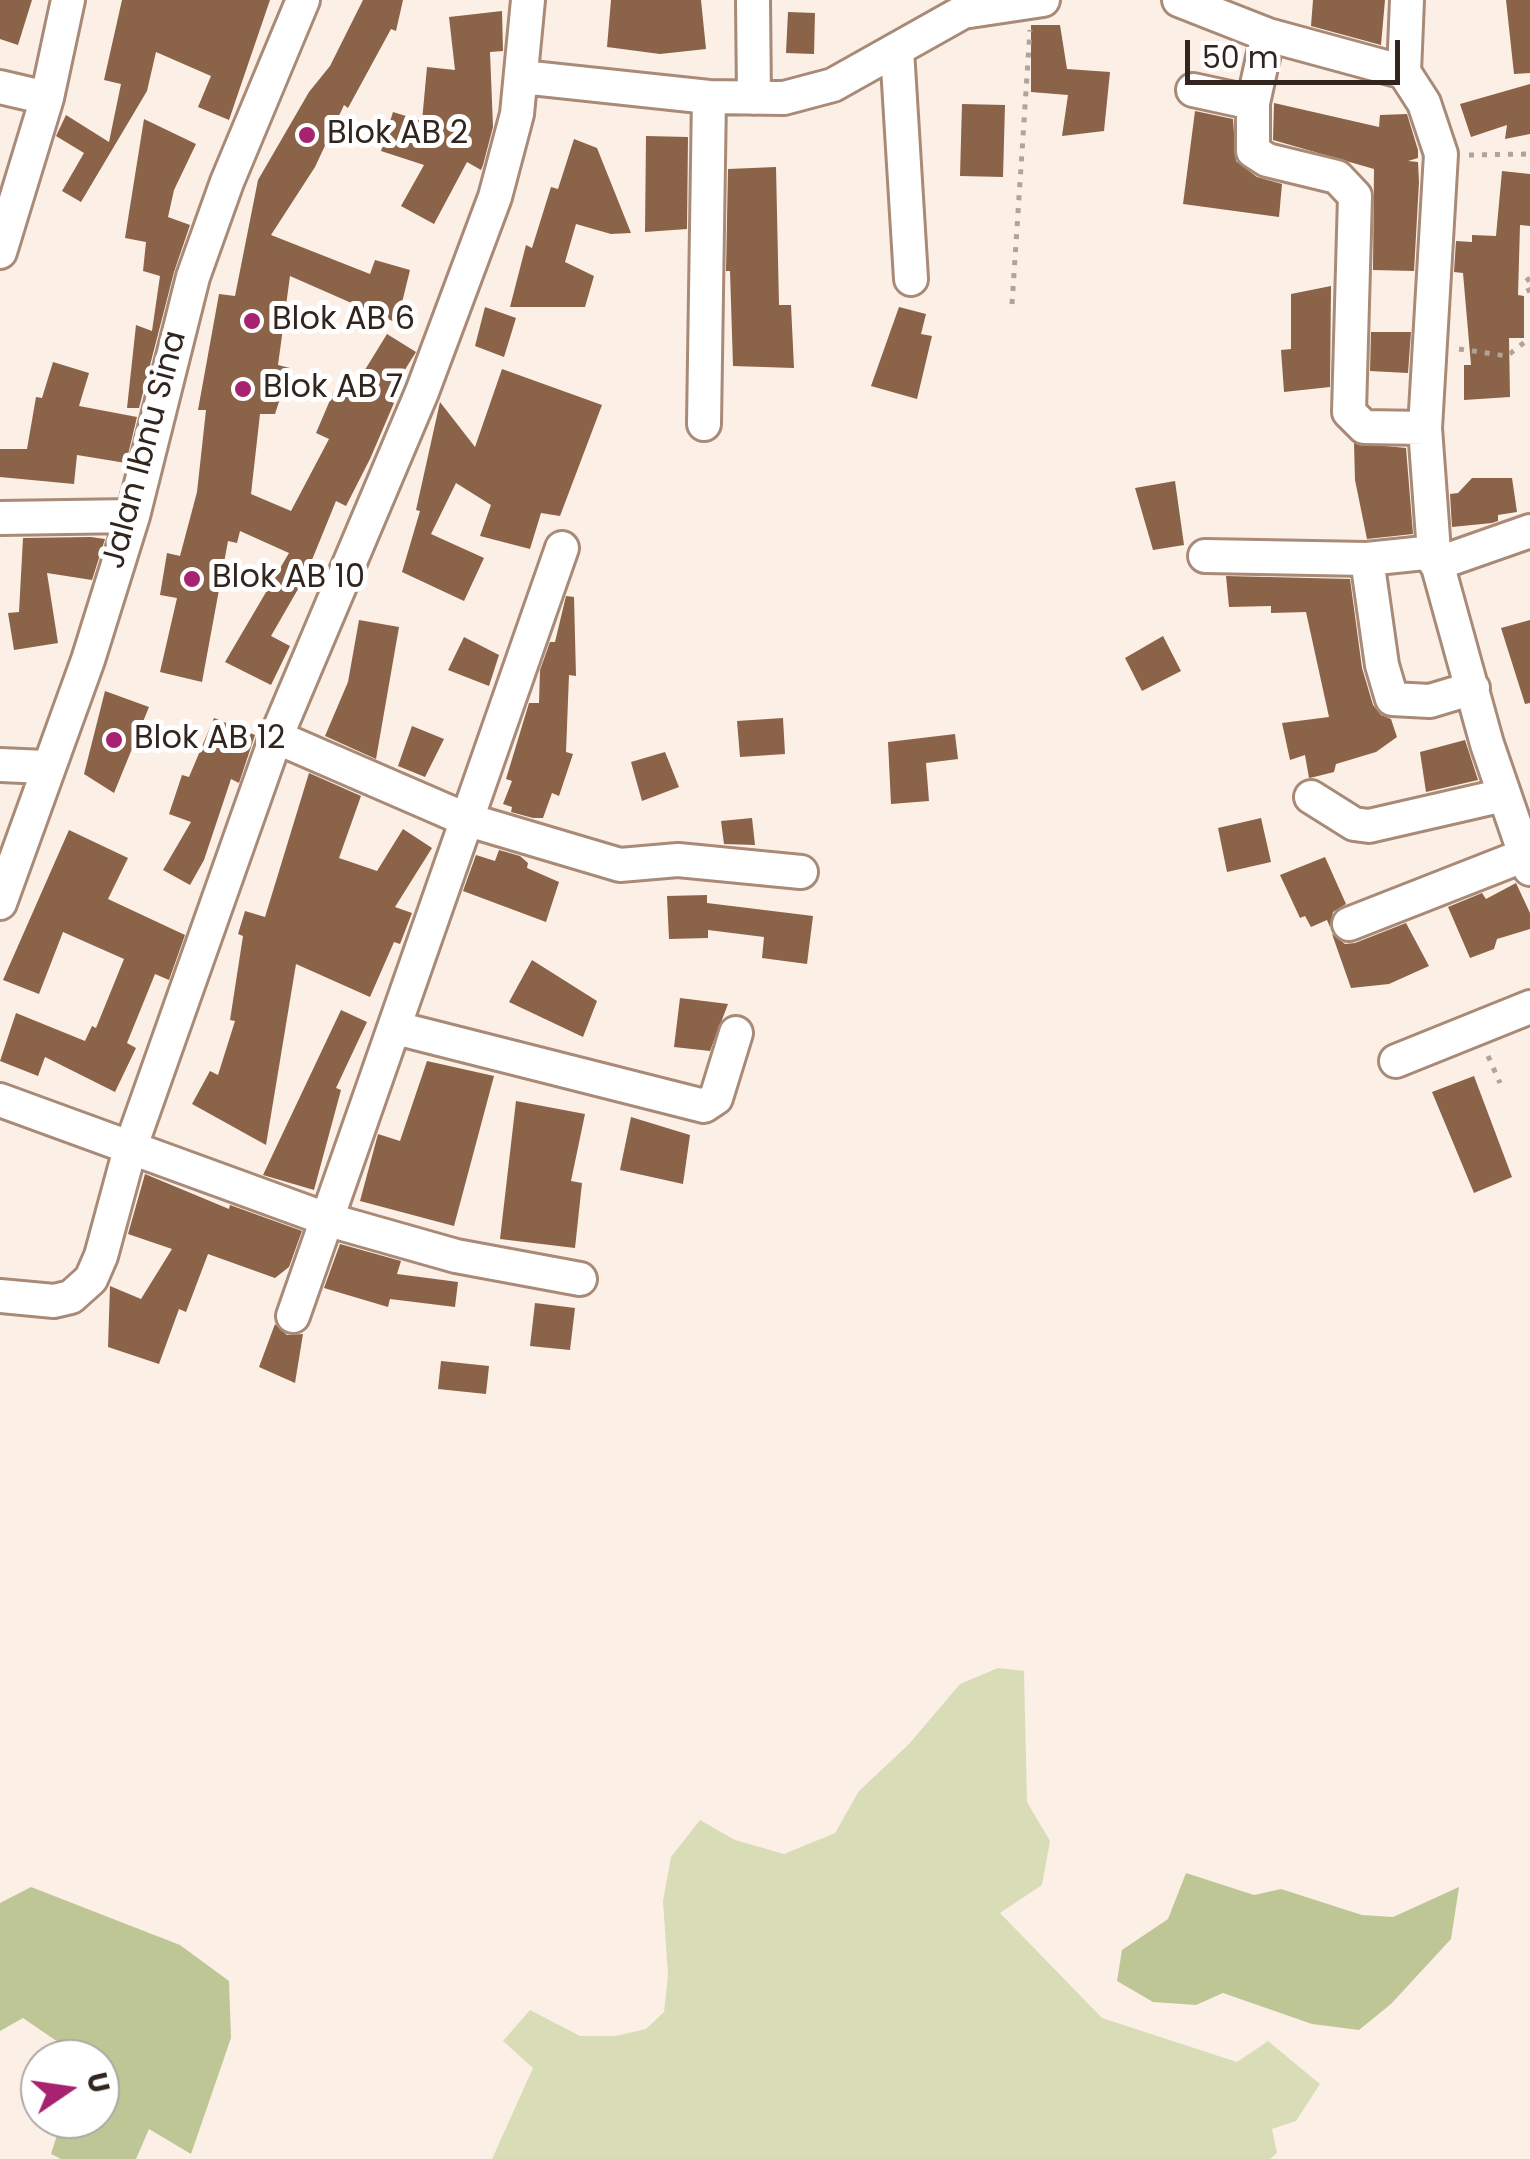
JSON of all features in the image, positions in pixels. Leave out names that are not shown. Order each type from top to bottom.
[{"type":"street","points":[[0,252],[47,98],[68,0]]},
{"type":"street","name":"Jalan Ibnu Sina","points":[[0,903],[46,767],[88,660],[132,516],[193,277],[227,182],[302,0]]},
{"type":"street","points":[[0,1296],[54,1301],[82,1290],[101,1256],[130,1149],[276,738],[422,392],[495,196],[522,77],[528,0]]},
{"type":"street","points":[[753,0],[754,98]]},
{"type":"street","points":[[1179,0],[1268,35],[1404,72]]},
{"type":"street","points":[[1349,924],[1528,862],[1504,795],[1435,558],[1425,428],[1442,154],[1424,103],[1404,72],[1407,0]]},
{"type":"street","points":[[522,77],[709,97],[809,93],[898,50],[963,6],[1037,1]]},
{"type":"street","points":[[1268,35],[1253,103],[1253,151],[1267,160],[1337,176],[1355,196],[1348,412],[1364,427],[1425,428]]},
{"type":"street","points":[[898,50],[911,279]]},
{"type":"street","points":[[0,88],[47,98]]},
{"type":"street","points":[[1194,90],[1253,103]]},
{"type":"street","points":[[704,424],[709,97]]},
{"type":"street","points":[[0,518],[132,516]]},
{"type":"street","points":[[1205,556],[1435,558],[1530,531]]},
{"type":"street","points":[[293,1316],[562,548]]},
{"type":"street","points":[[1367,558],[1382,665],[1392,699],[1430,701],[1473,688]]},
{"type":"street","points":[[276,738],[465,819],[620,864],[678,860],[801,872]]},
{"type":"street","points":[[0,766],[46,767]]},
{"type":"street","points":[[1311,797],[1354,824],[1369,826],[1504,795]]},
{"type":"street","points":[[1396,1061],[1530,1007]]},
{"type":"street","points":[[396,1028],[704,1106],[716,1098],[736,1033]]},
{"type":"street","points":[[0,1100],[329,1220],[456,1256],[580,1278]]},
{"type":"path","points":[[1012,304],[1037,1]]},
{"type":"path","points":[[1442,154],[1530,154]]},
{"type":"path","points":[[1530,278],[1525,282],[1530,293]]},
{"type":"path","points":[[1433,345],[1508,356],[1530,338]]},
{"type":"green space","points":[[998,1668],[1024,1671],[1027,1802],[1050,1841],[1042,1885],[1000,1913],[1102,2018],[1237,2062],[1268,2041],[1320,2084],[1296,2121],[1272,2129],[1277,2153],[1270,2159],[492,2159],[533,2068],[503,2041],[530,2010],[580,2036],[615,2036],[646,2029],[664,2012],[668,1975],[663,1901],[671,1857],[700,1820],[735,1840],[784,1854],[835,1833],[859,1791],[909,1744],[960,1684]]},
{"type":"green space","points":[[1186,1873],[1254,1895],[1281,1889],[1362,1915],[1393,1917],[1459,1887],[1451,1939],[1391,2004],[1359,2030],[1312,2024],[1223,1993],[1196,2005],[1153,2002],[1117,1981],[1122,1950],[1168,1919]]},
{"type":"green space","points":[[31,1887],[180,1945],[229,1981],[231,2038],[191,2154],[149,2129],[136,2159],[61,2159],[51,2154],[56,2139],[120,2139],[120,2039],[54,2039],[23,2018],[0,2031],[0,1903]]},
{"type":"building","points":[[0,0],[32,0],[18,45],[0,39]]},
{"type":"building","points":[[122,0],[270,0],[229,120],[198,107],[211,76],[156,52],[147,91],[81,202],[62,191],[84,153],[56,136],[66,115],[109,142],[121,84],[104,80]]},
{"type":"building","points":[[363,0],[403,0],[396,31],[391,29],[348,108],[344,105],[315,167],[271,235],[370,274],[375,260],[410,270],[397,323],[290,276],[278,365],[290,368],[275,414],[260,414],[251,494],[291,511],[329,439],[316,433],[339,379],[355,386],[387,334],[416,352],[386,400],[394,403],[370,459],[346,506],[336,501],[305,577],[271,636],[290,646],[271,685],[225,662],[289,553],[240,531],[237,543],[228,541],[202,682],[160,672],[177,598],[160,595],[167,553],[180,556],[197,492],[206,410],[198,410],[219,294],[235,296],[258,180],[309,92],[330,66]]},
{"type":"building","points":[[611,0],[701,0],[706,49],[660,54],[607,47]]},
{"type":"building","points":[[1313,0],[1385,0],[1381,45],[1311,26]]},
{"type":"building","points":[[1506,0],[1530,0],[1530,73],[1514,74]]},
{"type":"building","points":[[502,11],[503,51],[490,52],[493,127],[483,165],[481,170],[467,162],[434,224],[401,206],[424,165],[381,151],[393,112],[422,121],[427,67],[455,70],[449,17]]},
{"type":"building","points":[[788,12],[815,13],[814,54],[786,53]]},
{"type":"building","points":[[1031,25],[1060,25],[1067,69],[1110,72],[1104,131],[1062,136],[1068,95],[1031,92]]},
{"type":"building","points":[[1530,84],[1530,134],[1505,139],[1507,125],[1471,137],[1460,104]]},
{"type":"building","points":[[1274,103],[1379,127],[1380,115],[1407,114],[1418,150],[1418,158],[1408,161],[1418,162],[1414,271],[1373,270],[1374,169],[1273,140]]},
{"type":"building","points":[[962,104],[1005,105],[1003,177],[960,176]]},
{"type":"building","points":[[1195,111],[1233,119],[1236,161],[1257,177],[1282,184],[1279,217],[1183,204]]},
{"type":"building","points":[[144,119],[196,144],[174,190],[168,217],[190,225],[139,408],[127,408],[136,325],[152,331],[160,276],[143,271],[146,242],[125,238]]},
{"type":"building","points":[[646,136],[688,137],[687,229],[645,232]]},
{"type":"building","points":[[574,139],[597,148],[631,233],[611,234],[576,224],[565,262],[594,276],[585,307],[510,307],[526,245],[532,248],[551,187],[558,189]]},
{"type":"building","points":[[776,167],[779,305],[791,305],[794,368],[733,366],[730,271],[726,271],[728,169]]},
{"type":"building","points":[[1502,171],[1530,174],[1530,226],[1520,225],[1518,295],[1524,296],[1524,338],[1509,338],[1510,397],[1464,400],[1464,365],[1471,365],[1463,273],[1454,272],[1456,241],[1472,242],[1472,235],[1496,236]]},
{"type":"building","points":[[1331,286],[1330,387],[1284,392],[1281,350],[1291,349],[1291,294]]},
{"type":"building","points":[[485,307],[516,318],[504,357],[475,346]]},
{"type":"building","points":[[899,307],[926,314],[921,334],[932,336],[917,399],[871,386]]},
{"type":"building","points":[[1371,332],[1411,332],[1408,373],[1370,371]]},
{"type":"building","points":[[53,362],[89,373],[79,406],[137,417],[126,463],[77,455],[74,484],[0,477],[0,449],[27,449],[36,397],[42,398]]},
{"type":"building","points":[[502,369],[602,405],[560,516],[541,513],[530,549],[480,536],[491,505],[456,483],[431,534],[484,558],[464,601],[402,572],[420,511],[416,510],[440,402],[475,447]]},
{"type":"building","points":[[1354,443],[1406,448],[1413,534],[1367,539],[1355,480]]},
{"type":"building","points":[[1472,478],[1512,478],[1517,512],[1498,515],[1498,521],[1492,523],[1452,527],[1450,494],[1458,493]]},
{"type":"building","points":[[1175,481],[1184,545],[1153,550],[1135,488]]},
{"type":"building","points":[[23,538],[105,539],[92,580],[47,573],[58,643],[14,650],[8,613],[19,612]]},
{"type":"building","points":[[1226,576],[1350,579],[1362,668],[1373,705],[1391,719],[1397,737],[1376,752],[1336,764],[1334,772],[1309,778],[1305,755],[1290,760],[1282,723],[1329,717],[1306,612],[1271,613],[1271,606],[1229,607]]},
{"type":"building","points":[[566,596],[574,597],[576,676],[569,675],[566,752],[573,754],[559,796],[552,793],[543,818],[533,818],[511,812],[512,807],[503,804],[512,781],[506,779],[529,703],[539,703],[540,670],[550,642],[555,642]]},
{"type":"building","points":[[359,620],[399,627],[376,759],[325,736],[348,682]]},
{"type":"building","points":[[1530,620],[1530,703],[1525,704],[1501,628]]},
{"type":"building","points":[[1163,636],[1181,671],[1142,691],[1125,658]]},
{"type":"building","points":[[464,637],[499,655],[489,686],[448,670]]},
{"type":"building","name":"Blok AB 12","points":[[105,691],[149,707],[114,793],[84,774]]},
{"type":"building","points":[[214,718],[255,735],[239,783],[231,779],[204,860],[190,885],[163,870],[191,822],[169,814],[182,775],[189,777]]},
{"type":"building","points":[[783,718],[785,754],[740,757],[737,721]]},
{"type":"building","points":[[412,726],[444,739],[425,777],[398,766]]},
{"type":"building","points":[[955,734],[958,759],[926,763],[929,801],[891,804],[888,742]]},
{"type":"building","points":[[1465,740],[1478,780],[1426,792],[1420,752]]},
{"type":"building","points":[[665,752],[679,787],[642,801],[631,762]]},
{"type":"building","points":[[309,773],[361,796],[339,858],[377,871],[403,829],[432,848],[395,907],[412,913],[400,944],[394,942],[370,997],[296,964],[266,1145],[192,1104],[210,1071],[218,1075],[235,1021],[230,1020],[243,936],[238,934],[245,911],[265,917]]},
{"type":"building","points":[[752,818],[755,845],[724,844],[721,821]]},
{"type":"building","points":[[1261,818],[1271,862],[1227,872],[1218,828]]},
{"type":"building","points":[[69,830],[128,858],[108,899],[185,935],[169,980],[155,974],[127,1043],[136,1048],[115,1092],[45,1057],[38,1076],[0,1061],[16,1013],[85,1041],[92,1026],[96,1028],[124,959],[63,932],[39,994],[3,980]]},
{"type":"building","points":[[499,850],[520,856],[528,863],[527,868],[559,882],[546,922],[463,891],[476,855],[495,861]]},
{"type":"building","points":[[1325,857],[1346,904],[1333,912],[1330,927],[1327,920],[1311,927],[1305,916],[1300,918],[1280,875]]},
{"type":"building","points":[[1516,883],[1530,913],[1530,929],[1497,939],[1494,949],[1470,958],[1448,907],[1482,893],[1486,899]]},
{"type":"building","points":[[707,895],[707,903],[813,916],[807,964],[762,958],[764,937],[708,930],[708,938],[669,939],[667,896]]},
{"type":"building","points":[[1406,923],[1429,966],[1389,984],[1351,988],[1332,934],[1345,944],[1355,943]]},
{"type":"building","points":[[532,960],[597,1001],[583,1037],[509,1002]]},
{"type":"building","points":[[680,998],[728,1004],[710,1051],[674,1047]]},
{"type":"building","points":[[341,1010],[367,1022],[336,1088],[341,1090],[314,1190],[263,1175]]},
{"type":"building","points":[[427,1061],[494,1076],[454,1226],[360,1201],[378,1134],[400,1141]]},
{"type":"building","points":[[1474,1076],[1512,1177],[1474,1193],[1432,1092]]},
{"type":"building","points":[[516,1101],[585,1114],[571,1181],[582,1183],[575,1248],[500,1239]]},
{"type":"building","points":[[631,1117],[690,1135],[683,1184],[620,1170]]},
{"type":"building","points":[[145,1174],[229,1209],[230,1205],[302,1231],[289,1267],[275,1278],[208,1254],[186,1312],[179,1309],[159,1364],[108,1347],[110,1286],[141,1299],[172,1249],[128,1234]]},
{"type":"building","points":[[340,1244],[401,1261],[397,1274],[458,1282],[455,1307],[390,1299],[388,1307],[324,1288]]},
{"type":"building","points":[[535,1303],[575,1308],[570,1350],[530,1346]]},
{"type":"building","points":[[275,1324],[287,1335],[303,1334],[295,1383],[259,1367]]},
{"type":"building","points":[[441,1361],[489,1366],[486,1394],[438,1389]]},
{"type":"place","name":"Blok AB 2","points":[[307,135]]},
{"type":"place","name":"Blok AB 6","points":[[252,321]]},
{"type":"place","name":"Blok AB 7","points":[[243,389]]},
{"type":"place","name":"Blok AB 10","points":[[192,579]]},
{"type":"place","name":"Blok AB 12","points":[[114,740]]}]
